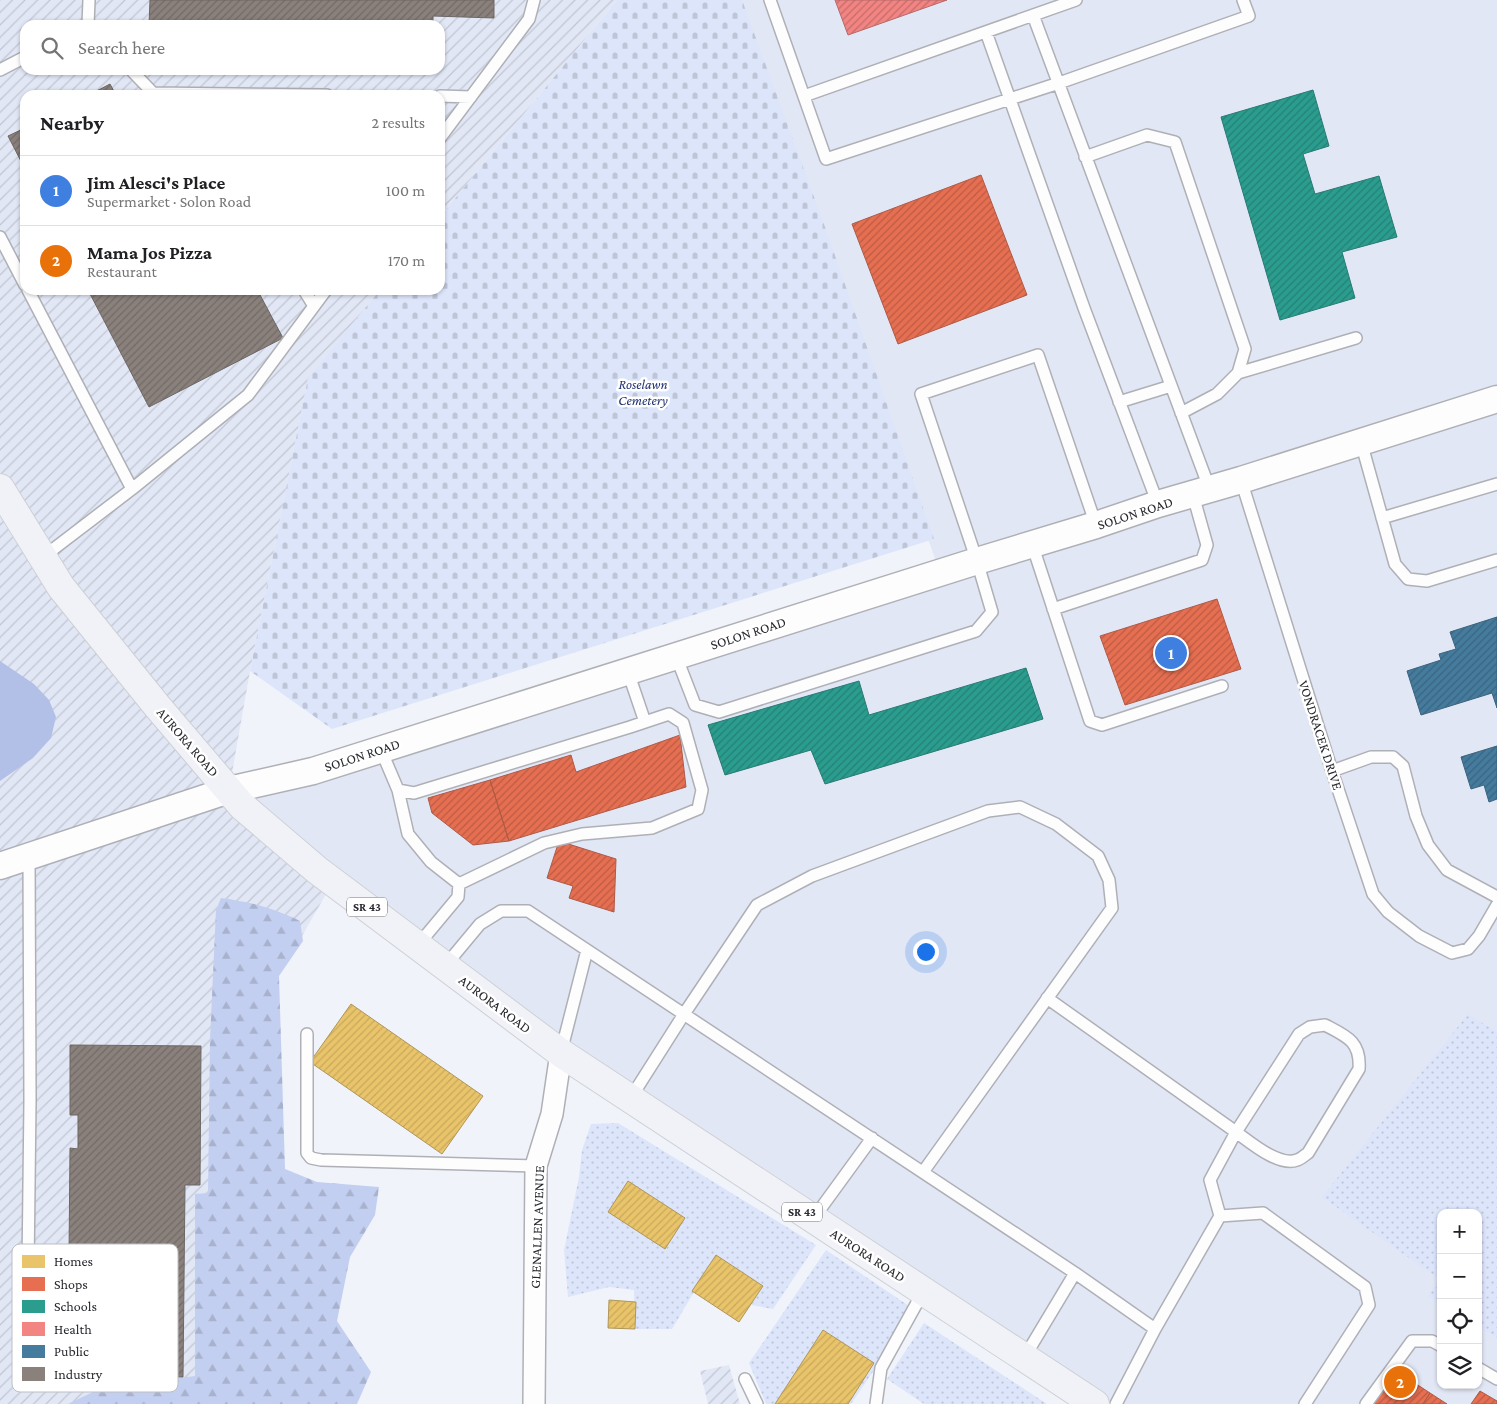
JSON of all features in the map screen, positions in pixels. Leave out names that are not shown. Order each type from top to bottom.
[{"type":"main road","name":"AURORA ROAD","points":[[0,488],[61,587],[156,706],[242,806],[317,870],[561,1053],[1095,1404]]},
{"type":"street","name":"SOLON ROAD","points":[[0,866],[228,790],[313,771],[977,561],[1096,526],[1158,504],[1497,400]]},
{"type":"street","name":"GLENALLEN AVENUE","points":[[534,1404],[536,1166],[552,1114],[561,1053]]},
{"type":"lane","points":[[88,20],[89,0]]},
{"type":"lane","points":[[445,131],[529,19],[534,0]]},
{"type":"lane","points":[[770,0],[826,160],[1010,100],[1249,16],[1243,0]]},
{"type":"lane","points":[[804,96],[1076,0]]},
{"type":"lane","points":[[1034,15],[1181,413],[1201,492],[1207,545],[1202,560],[1053,609]]},
{"type":"lane","points":[[986,32],[1084,308],[1158,504]]},
{"type":"lane","points":[[0,70],[20,60]]},
{"type":"lane","points":[[136,75],[150,90]]},
{"type":"lane","points":[[445,96],[471,97]]},
{"type":"lane","points":[[1086,156],[1147,135],[1175,142],[1245,349],[1238,373],[1218,394],[1181,413]]},
{"type":"lane","points":[[0,237],[20,275]]},
{"type":"lane","points":[[31,295],[132,489]]},
{"type":"lane","points":[[307,295],[314,306]]},
{"type":"lane","points":[[43,558],[248,395],[322,295]]},
{"type":"lane","points":[[1238,373],[1356,338]]},
{"type":"lane","points":[[676,656],[695,705],[719,712],[976,631],[992,612],[977,561],[921,394],[1038,355],[1096,526]]},
{"type":"lane","points":[[1119,402],[1171,386]]},
{"type":"lane","points":[[1361,442],[1395,564],[1408,578],[1427,581],[1497,560]]},
{"type":"lane","name":"VONDRACEK DRIVE","points":[[1241,480],[1332,771],[1374,894],[1388,912],[1420,936],[1452,953],[1468,949],[1479,936],[1497,905]]},
{"type":"lane","points":[[1382,518],[1497,484]]},
{"type":"lane","points":[[1032,544],[1090,721],[1102,725],[1222,686]]},
{"type":"lane","points":[[628,672],[645,722]]},
{"type":"lane","points":[[398,790],[414,793],[669,714],[683,723],[702,790],[698,809],[652,828],[582,834],[544,843],[459,884]]},
{"type":"lane","points":[[381,750],[398,790],[408,834],[432,862],[459,884]]},
{"type":"lane","points":[[1332,771],[1371,757],[1394,757],[1403,766],[1416,816],[1428,845],[1447,870],[1497,897]]},
{"type":"lane","points":[[630,1099],[757,905],[821,872],[988,811],[1020,807],[1056,824],[1098,856],[1109,880],[1112,908],[923,1172]]},
{"type":"lane","points":[[28,1244],[29,856]]},
{"type":"lane","points":[[418,945],[458,897],[459,884]]},
{"type":"lane","points":[[445,966],[480,924],[501,911],[528,911],[1075,1273],[1155,1329]]},
{"type":"lane","points":[[561,1053],[587,950]]},
{"type":"lane","points":[[1047,998],[1236,1132],[1272,1156],[1282,1160],[1296,1160],[1308,1153],[1359,1069],[1360,1056],[1349,1038],[1325,1024],[1310,1027],[1299,1034],[1236,1132],[1210,1180],[1220,1216],[1155,1329],[1116,1404]]},
{"type":"lane","points":[[308,1034],[307,1152],[311,1158],[321,1160],[536,1166]]},
{"type":"lane","points":[[813,1219],[872,1138]]},
{"type":"lane","points":[[1220,1216],[1263,1213],[1365,1287],[1369,1305],[1305,1404]]},
{"type":"lane","points":[[1024,1358],[1075,1273]]},
{"type":"lane","points":[[876,1404],[881,1368],[923,1292]]},
{"type":"lane","points":[[1366,1404],[1412,1341],[1432,1341],[1437,1344]]},
{"type":"lane","points":[[1482,1370],[1497,1379]]},
{"type":"lane","points":[[746,1379],[757,1404]]},
{"type":"shaded area","points":[[0,0],[617,0],[445,211],[445,90],[20,90],[20,295],[376,295],[308,379],[250,671],[229,790],[333,882],[279,976],[235,1404],[0,1404]]},
{"type":"shaded area","points":[[740,0],[1497,0],[1497,1404],[1095,1404],[561,1053],[229,790],[940,573]]},
{"type":"shaded area","points":[[0,661],[34,684],[49,700],[56,717],[51,738],[33,758],[0,781]]},
{"type":"shaded area","points":[[729,1365],[740,1404],[708,1404],[700,1371]]},
{"type":"green space","name":"Roselawn Cemetery","points":[[617,0],[742,0],[825,227],[934,539],[332,729],[250,671],[308,378],[376,295],[445,295],[445,211]]},
{"type":"green space","points":[[221,898],[262,906],[300,921],[303,941],[279,976],[285,1169],[317,1182],[379,1187],[375,1215],[350,1257],[337,1321],[371,1372],[357,1404],[68,1404],[93,1392],[178,1392],[178,1378],[195,1376],[195,1194],[208,1193],[210,1040],[216,910]]},
{"type":"green space","points":[[1468,1014],[1497,1032],[1497,1338],[1482,1329],[1482,1209],[1437,1209],[1437,1278],[1322,1197]]},
{"type":"green space","points":[[618,1123],[816,1245],[773,1309],[751,1305],[763,1286],[716,1255],[672,1329],[635,1329],[634,1290],[609,1287],[568,1297],[564,1250],[579,1177],[582,1150],[591,1124]]},
{"type":"green space","points":[[826,1250],[915,1310],[851,1404],[766,1404],[749,1363]]},
{"type":"green space","points":[[1437,1282],[1437,1302],[1428,1296]]},
{"type":"green space","points":[[924,1323],[1047,1404],[924,1404],[887,1379]]},
{"type":"building: Homes","points":[[351,1004],[483,1096],[442,1154],[310,1062]]},
{"type":"building: Homes","points":[[628,1181],[685,1218],[665,1249],[608,1212]]},
{"type":"building: Homes","points":[[716,1255],[763,1286],[739,1322],[692,1291]]},
{"type":"building: Homes","points":[[609,1300],[636,1302],[635,1329],[608,1328]]},
{"type":"building: Homes","points":[[823,1330],[874,1363],[848,1404],[775,1404]]},
{"type":"building: Shops","points":[[981,175],[1027,295],[898,344],[852,224]]},
{"type":"building: Shops","points":[[1217,599],[1241,669],[1125,705],[1100,636]]},
{"type":"building: Shops","points":[[680,735],[686,787],[509,841],[490,780],[571,755],[576,772]]},
{"type":"building: Shops","points":[[490,780],[509,841],[473,845],[432,813],[428,798]]},
{"type":"building: Shops","points":[[559,841],[616,859],[614,912],[569,898],[573,886],[547,878]]},
{"type":"building: Shops","points":[[1395,1370],[1430,1393],[1423,1404],[1372,1404]]},
{"type":"building: Shops","points":[[1480,1391],[1497,1401],[1497,1404],[1471,1404]]},
{"type":"building: Shops","points":[[1430,1393],[1447,1404],[1423,1404]]},
{"type":"building: Schools","points":[[1313,90],[1329,146],[1303,154],[1315,194],[1379,176],[1397,237],[1342,252],[1355,298],[1280,320],[1221,117]]},
{"type":"building: Schools","points":[[1026,668],[1043,719],[825,784],[811,750],[725,775],[708,725],[859,681],[869,715]]},
{"type":"building: Health","points":[[835,0],[947,0],[848,35]]},
{"type":"building: Public","points":[[1497,617],[1497,708],[1492,693],[1421,715],[1407,671],[1441,660],[1439,654],[1456,649],[1450,632]]},
{"type":"building: Public","points":[[1497,746],[1497,799],[1489,802],[1484,785],[1471,789],[1461,757]]},
{"type":"building: Industry","points":[[150,0],[494,0],[494,18],[433,16],[433,20],[149,20]]},
{"type":"building: Industry","points":[[110,84],[113,90],[99,90]]},
{"type":"building: Industry","points":[[20,130],[20,159],[8,136]]},
{"type":"building: Industry","points":[[91,295],[260,295],[283,338],[149,407]]},
{"type":"building: Industry","points":[[70,1045],[201,1046],[200,1185],[185,1185],[183,1377],[178,1377],[178,1244],[69,1244],[70,1148],[78,1149],[78,1115],[70,1115]]},
{"type":"place","name":"Jim Alesci's Place","points":[[1171,653]]},
{"type":"place","name":"Mama Jos Pizza","points":[[1400,1382]]}]
